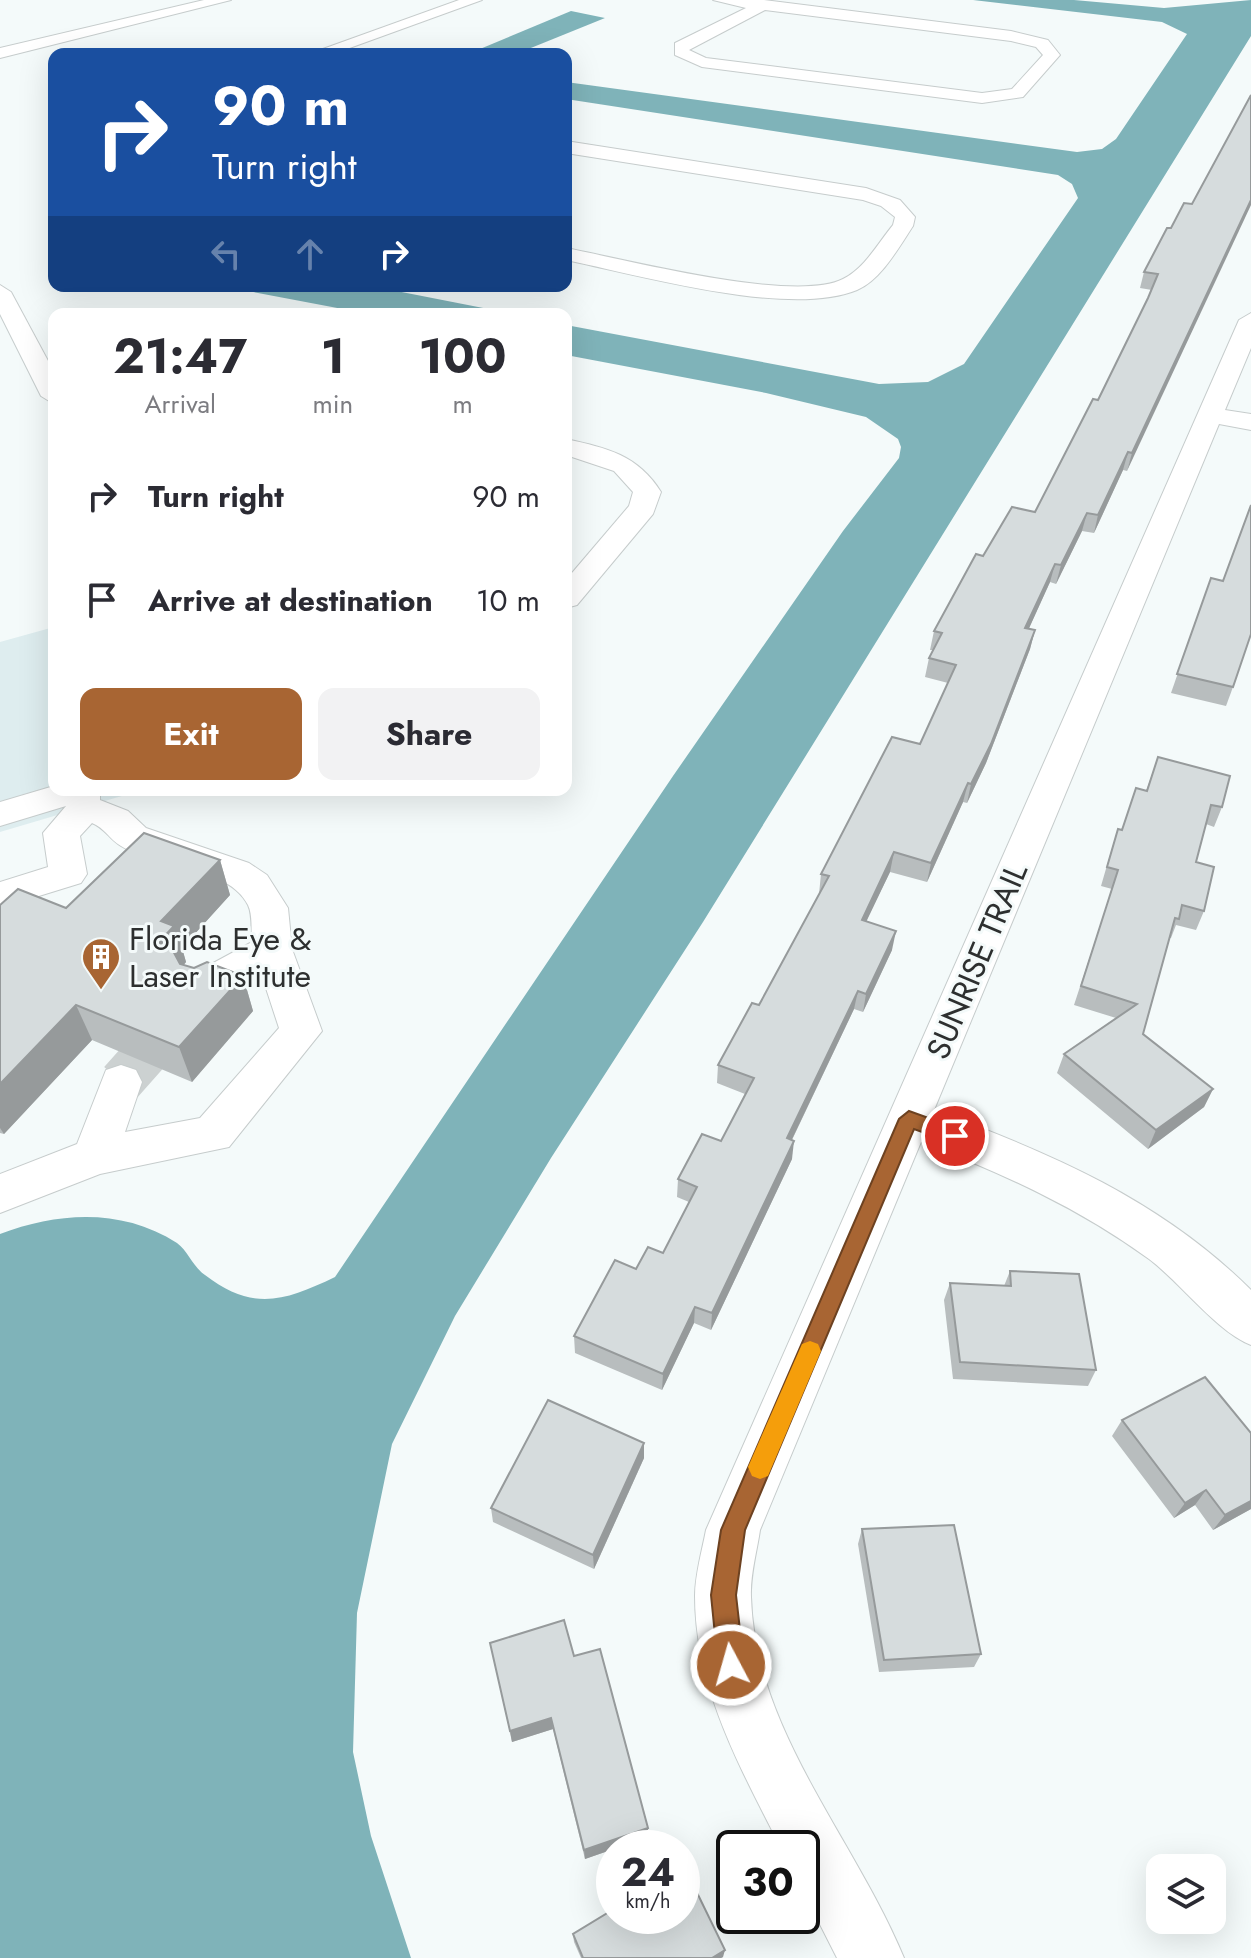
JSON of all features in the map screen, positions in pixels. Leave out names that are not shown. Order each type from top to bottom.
[{"type":"street","points":[[0,53],[223,0]]},
{"type":"street","points":[[334,48],[474,0]]},
{"type":"street","points":[[721,0],[764,5],[1011,36],[1042,43],[1052,55],[1017,93],[982,98],[702,62],[681,52],[681,46],[688,41],[764,5]]},
{"type":"street","points":[[42,44],[50,48]]},
{"type":"street","points":[[572,148],[866,194],[886,200],[905,217],[903,226],[861,276],[849,285],[828,291],[776,292],[572,255]]},
{"type":"street","points":[[0,292],[48,384]]},
{"type":"street","name":"SUNRISE TRAIL","points":[[872,1958],[756,1736],[731,1665],[723,1595],[733,1530],[909,1119],[1231,418],[1251,320]]},
{"type":"street","points":[[572,449],[621,462],[639,475],[647,492],[643,508],[572,592]]},
{"type":"street","points":[[0,895],[68,874],[61,833],[82,796]]},
{"type":"street","points":[[0,814],[82,796],[115,819],[133,837],[236,872],[254,884],[269,908],[272,949],[301,1031],[213,1134],[95,1156],[0,1194]]},
{"type":"street","points":[[207,985],[272,949]]},
{"type":"street","points":[[95,1156],[121,1082]]},
{"type":"street","points":[[909,1119],[1051,1173],[1102,1200],[1152,1233],[1199,1271],[1251,1323]]},
{"type":"shaded area","points":[[48,629],[48,796],[122,796],[0,832],[0,642]]},
{"type":"water","points":[[973,0],[1074,0],[1164,8],[1251,0],[1251,36],[703,922],[551,1158],[455,1316],[392,1444],[357,1613],[353,1752],[371,1836],[411,1958],[0,1958],[0,1234],[67,1218],[90,1217],[134,1224],[177,1243],[201,1272],[222,1287],[254,1298],[285,1297],[335,1277],[673,776],[843,531],[899,458],[901,447],[898,439],[866,417],[766,393],[572,356],[572,326],[879,384],[928,382],[964,364],[1078,198],[1072,184],[1058,175],[572,100],[572,83],[1077,152],[1102,149],[1116,139],[1187,34],[1162,22]]},
{"type":"water","points":[[571,11],[605,18],[531,48],[482,48]]},
{"type":"water","points":[[253,292],[402,292],[483,308],[337,308]]},
{"type":"building","points":[[1251,95],[1251,200],[1132,453],[1128,452],[1098,515],[1087,513],[1061,565],[1055,564],[1025,628],[1035,630],[991,744],[971,784],[968,783],[931,863],[894,852],[862,920],[896,931],[866,994],[858,991],[787,1138],[794,1141],[712,1313],[695,1307],[663,1374],[574,1336],[615,1260],[636,1269],[648,1247],[663,1253],[697,1187],[678,1179],[702,1134],[721,1141],[754,1078],[718,1065],[752,1003],[759,1005],[829,876],[821,874],[892,737],[920,744],[956,665],[929,658],[942,633],[934,631],[976,554],[983,556],[1012,507],[1035,512],[1093,399],[1098,400],[1148,298],[1158,274],[1144,272],[1184,203],[1192,204]]},
{"type":"building","points":[[1251,505],[1251,634],[1233,687],[1177,674],[1211,578],[1223,581]]},
{"type":"building","points":[[1158,757],[1230,776],[1222,807],[1211,805],[1196,862],[1214,867],[1204,911],[1182,905],[1179,919],[1175,918],[1143,1034],[1213,1089],[1156,1130],[1064,1054],[1137,1004],[1081,986],[1118,870],[1107,867],[1118,829],[1122,830],[1136,788],[1147,791]]},
{"type":"building","name":"Florida Eye & Laser Institute","points":[[144,833],[220,860],[161,921],[174,926],[158,943],[172,949],[180,964],[194,968],[207,962],[243,976],[179,1047],[76,1005],[0,1084],[0,905],[18,889],[66,908]]},
{"type":"building","points":[[1010,1271],[1079,1274],[1096,1370],[960,1362],[950,1283],[1011,1286]]},
{"type":"building","points":[[1205,1377],[1251,1433],[1251,1501],[1225,1515],[1206,1490],[1185,1503],[1122,1420]]},
{"type":"building","points":[[548,1400],[644,1443],[593,1555],[491,1508]]},
{"type":"building","points":[[954,1525],[981,1654],[884,1660],[862,1529]]},
{"type":"building","points":[[564,1620],[574,1656],[600,1649],[648,1828],[596,1830],[596,1846],[584,1850],[551,1718],[510,1731],[490,1643]]},
{"type":"building","points":[[700,1899],[725,1950],[712,1958],[583,1958],[573,1934],[596,1920],[596,1934],[700,1934]]},
{"type":"tunnel","points":[[121,1082],[177,1019]]},
{"type":"slow traffic","points":[[760,1467],[810,1351]]},
{"type":"place","name":"Florida Eye & Laser Institute","points":[[101,991]]},
{"type":"route","points":[[731,1665],[723,1595],[733,1530],[909,1119],[955,1136]]}]
